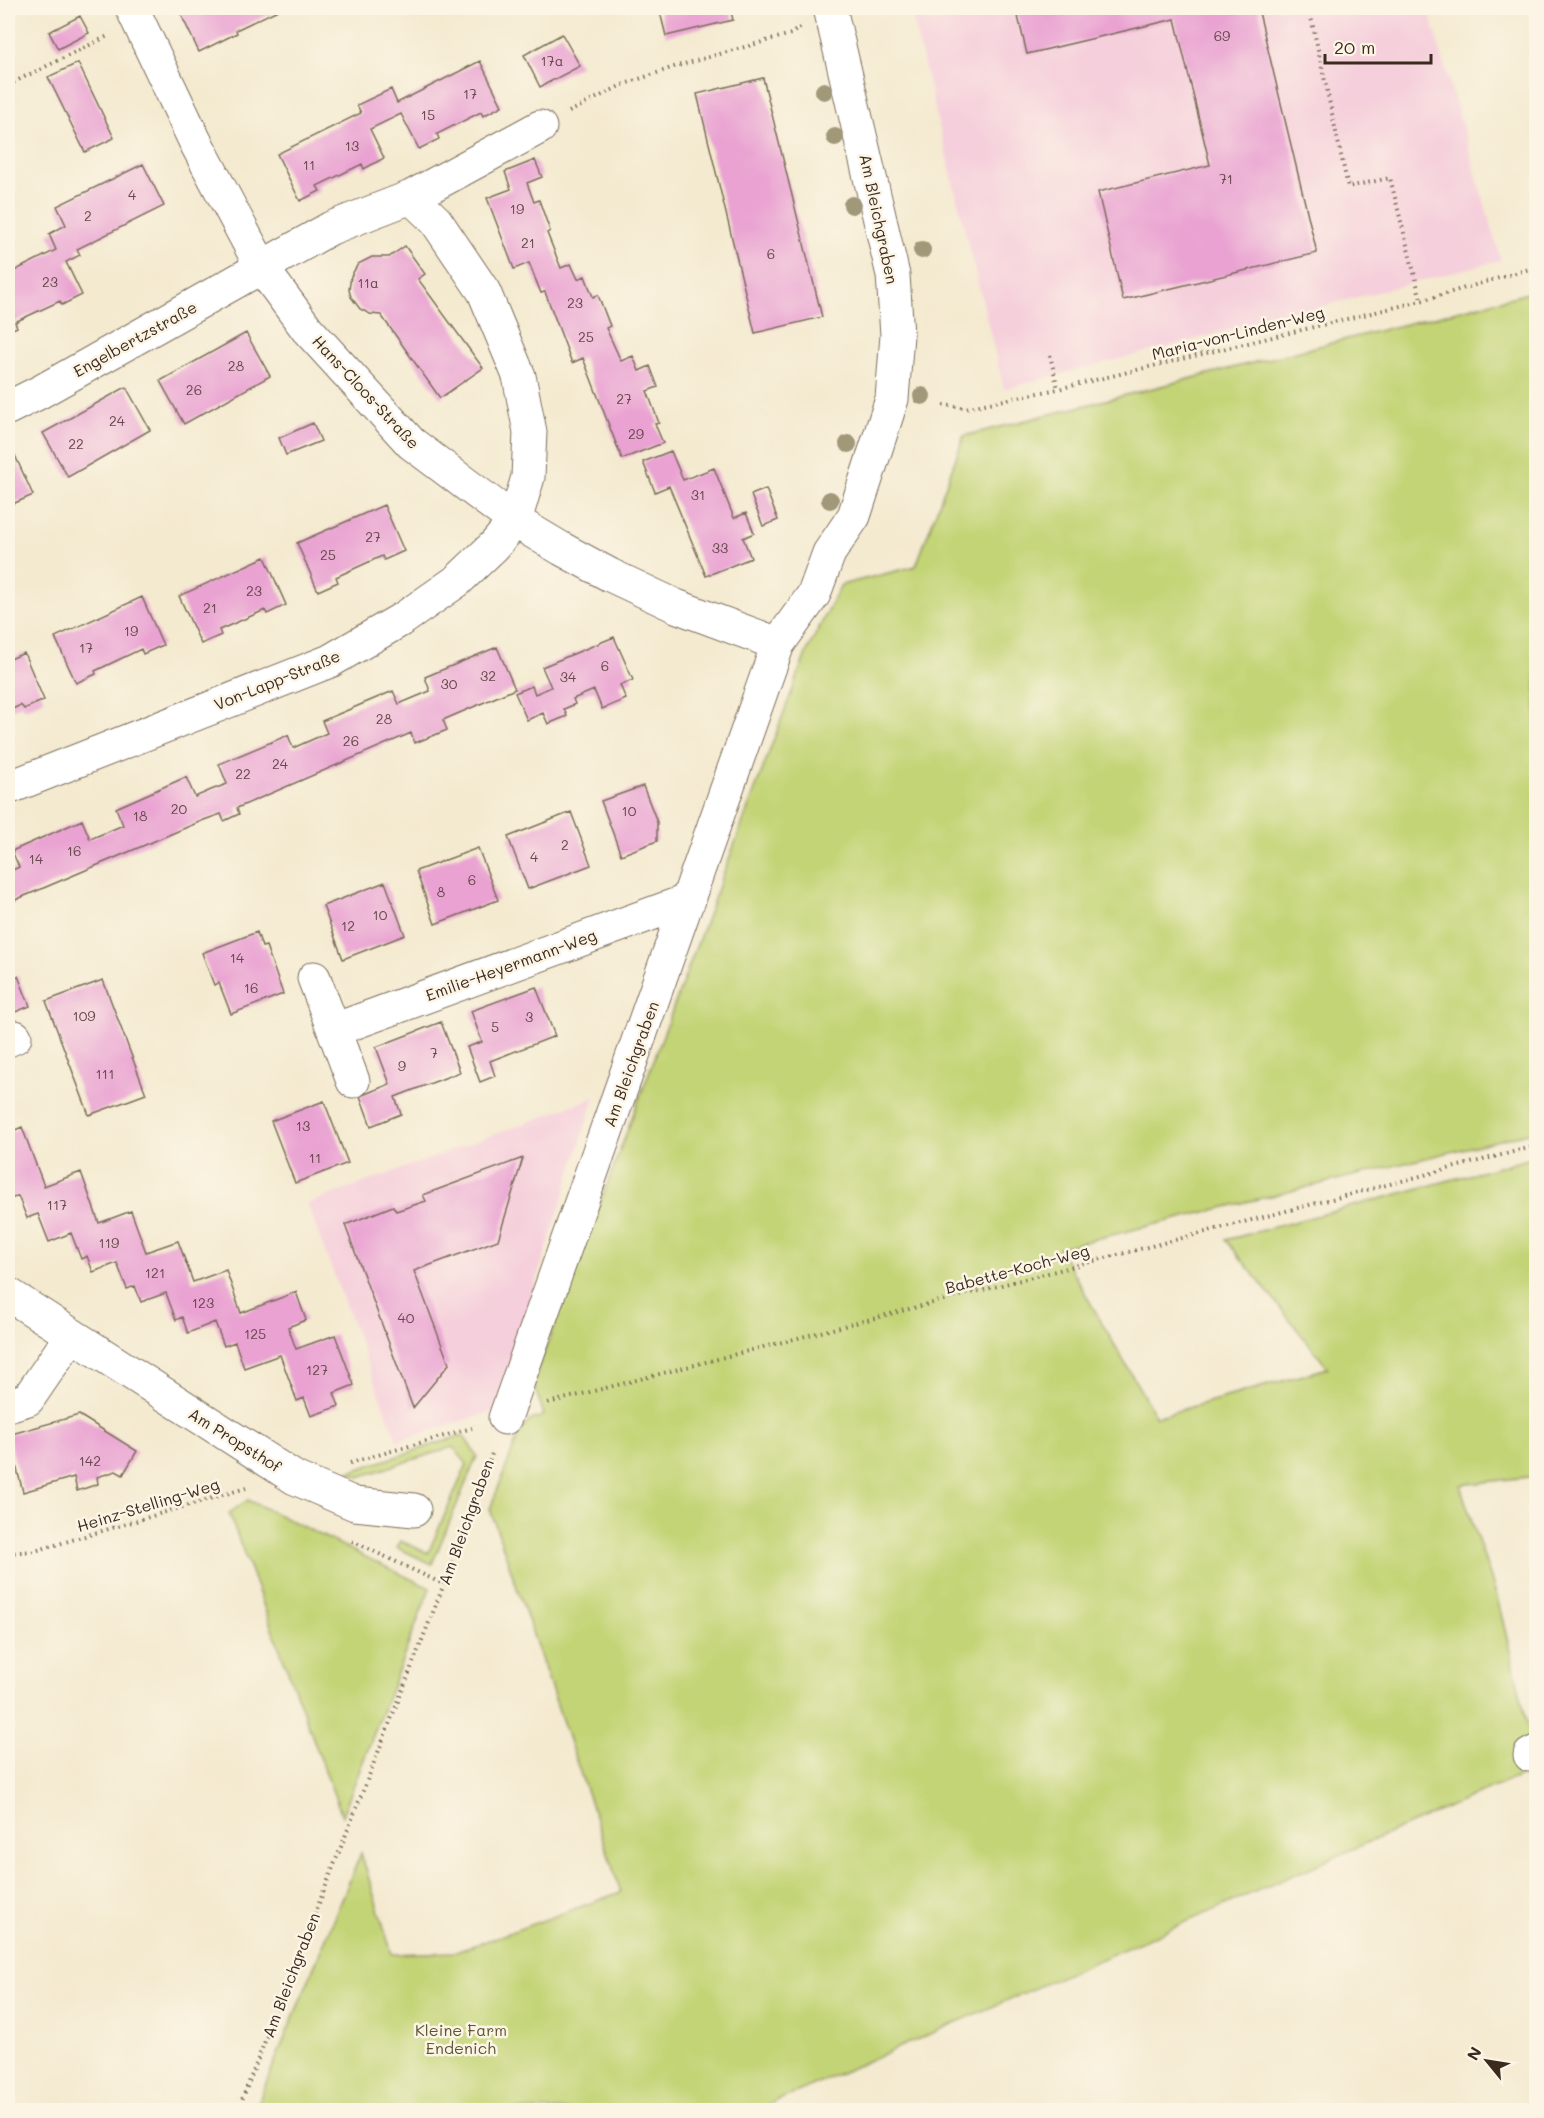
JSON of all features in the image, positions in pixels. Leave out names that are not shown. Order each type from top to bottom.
[{"type":"street","name":"Am Bleichgraben","points":[[505,1418],[778,644],[814,594],[829,553],[854,516],[892,399],[897,335],[893,275],[831,11]]},
{"type":"street","name":"Hans-Cloos-Straße","points":[[135,14],[195,141],[262,268],[307,329],[411,443],[514,520],[610,575],[676,606],[778,644]]},
{"type":"street","points":[[262,268],[331,228],[411,197],[540,127]]},
{"type":"street","points":[[411,197],[436,221],[484,292],[519,376],[530,432],[528,477],[514,520]]},
{"type":"street","name":"Engelbertzstraße","points":[[8,408],[262,268]]},
{"type":"street","name":"Von-Lapp-Straße","points":[[8,788],[330,661],[404,618],[457,581],[494,546],[514,520]]},
{"type":"street","name":"Emilie-Heyermann-Weg","points":[[334,1030],[689,900]]},
{"type":"street","points":[[314,978],[353,1081]]},
{"type":"street","name":"Am Propsthof","points":[[8,1294],[295,1478],[355,1504],[414,1510]]},
{"type":"street","points":[[8,1405],[28,1399],[71,1336]]},
{"type":"path","points":[[1309,8],[1348,188],[1390,178],[1421,301]]},
{"type":"path","points":[[540,127],[622,85],[677,66],[791,34],[804,24],[831,11]]},
{"type":"path","points":[[8,85],[135,14]]},
{"type":"path","name":"Maria-von-Linden-Weg","points":[[943,405],[965,408],[1059,389],[1421,301],[1536,267]]},
{"type":"path","points":[[1050,355],[1059,389]]},
{"type":"path","name":"Babette-Koch-Weg","points":[[346,1464],[505,1418],[553,1401],[1536,1146]]},
{"type":"path","name":"Am Bleichgraben","points":[[238,2110],[444,1584],[505,1418]]},
{"type":"path","name":"Heinz-Stelling-Weg","points":[[8,1553],[35,1551],[244,1488],[295,1478]]},
{"type":"shaded area","points":[[910,8],[1428,8],[1501,260],[1004,389]]},
{"type":"shaded area","points":[[595,1097],[495,1411],[397,1441],[307,1204]]},
{"type":"green space","name":"Kleine Farm Endenich","points":[[1536,291],[1536,1131],[1059,1248],[1156,1417],[1328,1368],[1226,1240],[1536,1157],[1536,1476],[1460,1485],[1497,1597],[1536,1759],[1536,1769],[756,2110],[255,2110],[361,1853],[392,1954],[456,1952],[621,1892],[490,1509],[518,1436],[529,1421],[544,1415],[533,1382],[807,651],[841,585],[916,566],[964,436]]},
{"type":"green space","points":[[463,1435],[477,1456],[432,1564],[397,1548],[401,1541],[428,1553],[467,1464],[453,1447],[359,1477],[349,1472]]},
{"type":"green space","points":[[248,1500],[430,1588],[342,1816],[229,1513]]},
{"type":"building","points":[[178,8],[282,8],[236,30],[237,33],[199,52]]},
{"type":"building","points":[[659,8],[730,8],[733,20],[666,36]]},
{"type":"building","points":[[1016,8],[1258,8],[1317,253],[1123,300],[1098,192],[1210,165],[1175,19],[1027,54]]},
{"type":"building","points":[[80,16],[89,33],[58,49],[49,32]]},
{"type":"building","points":[[562,34],[580,66],[540,87],[524,55]]},
{"type":"building","points":[[480,61],[502,106],[483,116],[481,112],[437,134],[439,139],[419,149],[401,114],[370,129],[384,158],[364,169],[362,164],[317,186],[320,191],[300,201],[277,154],[361,113],[357,105],[391,89],[397,103]]},
{"type":"building","points":[[78,63],[114,138],[85,152],[48,77]]},
{"type":"building","points":[[763,78],[822,317],[755,333],[697,94]]},
{"type":"building","points":[[535,160],[542,177],[527,183],[534,202],[539,200],[550,231],[547,233],[561,268],[571,264],[578,279],[585,276],[593,297],[598,295],[610,326],[606,328],[621,361],[633,356],[639,371],[650,366],[658,387],[647,391],[659,423],[655,424],[663,443],[622,459],[583,358],[572,363],[545,292],[541,293],[529,263],[514,269],[487,198],[511,189],[505,172]]},
{"type":"building","points":[[143,164],[164,206],[77,249],[80,255],[66,262],[82,295],[62,305],[60,301],[15,322],[17,327],[8,331],[8,274],[56,250],[49,234],[66,225],[57,206]]},
{"type":"building","points":[[405,246],[425,274],[418,279],[483,368],[440,398],[381,315],[370,314],[360,309],[349,290],[351,276],[358,264],[372,257],[389,257]]},
{"type":"building","points":[[246,333],[270,376],[184,424],[160,381]]},
{"type":"building","points":[[126,387],[150,430],[68,477],[43,433]]},
{"type":"building","points":[[313,423],[321,441],[286,455],[279,438]]},
{"type":"building","points":[[13,451],[33,495],[8,506],[8,453]]},
{"type":"building","points":[[671,451],[683,480],[714,468],[734,518],[746,513],[754,533],[743,538],[751,558],[706,576],[669,486],[655,492],[643,462]]},
{"type":"building","points":[[766,489],[778,520],[763,526],[751,495]]},
{"type":"building","points":[[384,505],[404,551],[384,560],[382,556],[336,577],[338,582],[318,591],[297,543]]},
{"type":"building","points":[[265,557],[286,605],[267,614],[265,610],[219,630],[221,635],[201,644],[179,596]]},
{"type":"building","points":[[142,597],[163,645],[143,654],[141,649],[95,671],[96,674],[76,683],[55,637]]},
{"type":"building","points":[[614,637],[633,680],[620,685],[626,699],[602,709],[594,690],[573,699],[575,704],[564,709],[567,716],[548,724],[543,713],[527,720],[515,693],[532,686],[535,694],[551,687],[542,667]]},
{"type":"building","points":[[497,647],[515,689],[443,720],[447,730],[415,743],[411,733],[237,808],[239,814],[224,821],[221,814],[204,820],[8,903],[8,872],[19,867],[12,851],[82,820],[90,839],[107,832],[123,825],[116,808],[186,777],[195,797],[227,784],[219,764],[288,735],[293,748],[327,733],[322,721],[393,691],[399,704],[430,691],[425,677]]},
{"type":"building","points":[[24,653],[44,700],[24,709],[21,705],[8,711],[8,660]]},
{"type":"building","points":[[643,786],[657,822],[657,841],[621,855],[601,801]]},
{"type":"building","points":[[571,812],[591,865],[528,889],[508,837]]},
{"type":"building","points":[[478,848],[498,900],[435,924],[416,871]]},
{"type":"building","points":[[385,882],[405,935],[343,959],[323,906]]},
{"type":"building","points":[[257,932],[262,947],[266,946],[283,994],[231,1014],[219,983],[214,985],[202,953]]},
{"type":"building","points":[[18,976],[30,1006],[8,1015],[8,981]]},
{"type":"building","points":[[103,980],[146,1094],[89,1115],[46,1001]]},
{"type":"building","points":[[536,987],[555,1036],[490,1061],[495,1076],[480,1082],[467,1047],[482,1042],[471,1011]]},
{"type":"building","points":[[441,1022],[460,1072],[395,1097],[401,1114],[371,1126],[360,1096],[390,1084],[376,1047]]},
{"type":"building","points":[[324,1101],[348,1163],[295,1183],[271,1121]]},
{"type":"building","points":[[22,1127],[44,1186],[81,1172],[99,1223],[131,1211],[146,1252],[178,1241],[193,1282],[226,1270],[241,1313],[296,1292],[306,1320],[288,1327],[296,1349],[335,1335],[354,1385],[334,1393],[339,1406],[311,1416],[304,1398],[297,1401],[280,1355],[244,1368],[235,1342],[224,1346],[215,1322],[188,1333],[182,1317],[176,1320],[166,1293],[141,1302],[135,1286],[127,1289],[117,1263],[93,1272],[87,1256],[81,1259],[71,1233],[49,1242],[38,1214],[27,1218],[18,1196],[8,1200],[8,1133]]},
{"type":"building","points":[[523,1158],[498,1240],[414,1271],[449,1364],[413,1408],[345,1225],[393,1206],[396,1211],[426,1201],[423,1195]]},
{"type":"building","points":[[79,1415],[137,1451],[123,1475],[116,1471],[97,1477],[98,1484],[77,1491],[74,1477],[23,1492],[8,1435]]}]
